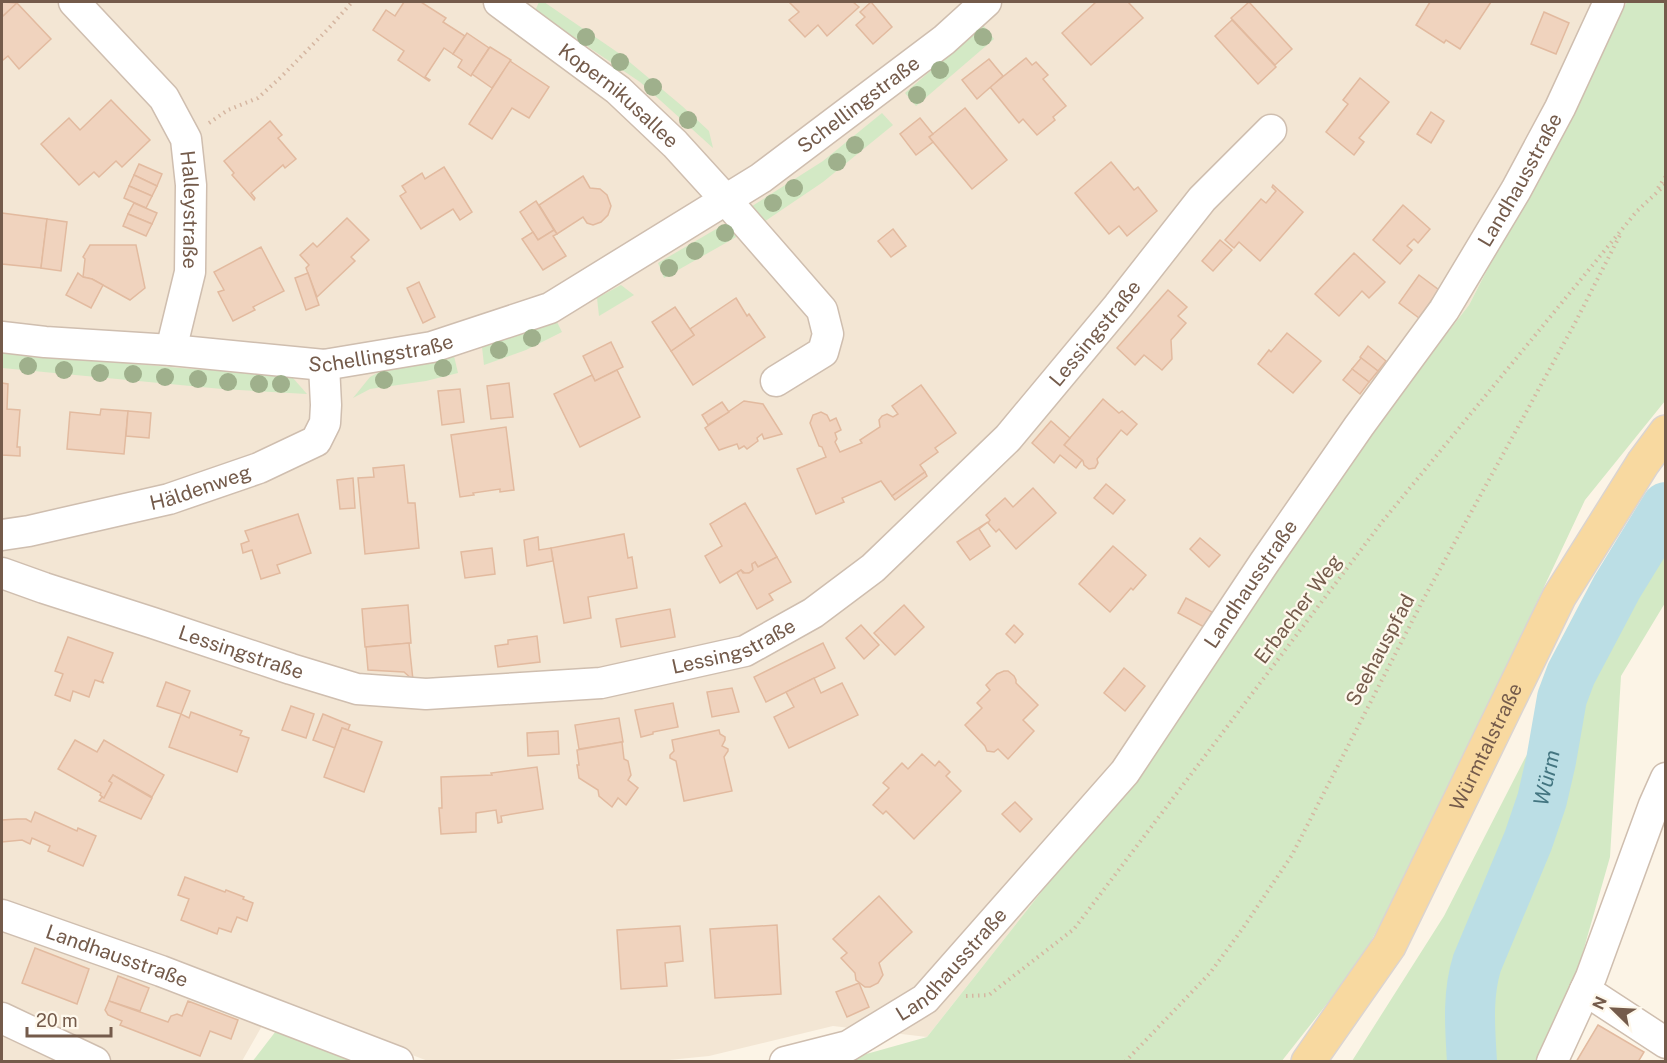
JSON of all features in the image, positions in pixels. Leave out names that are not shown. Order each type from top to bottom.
[{"type":"main road","name":"Würmtalstraße","points":[[1308,1062],[1389,946],[1559,597],[1665,432]]},
{"type":"street","name":"Halleystraße","points":[[74,2],[164,98],[186,139],[192,185],[190,272],[171,350]]},
{"type":"street","name":"Kopernikusallee","points":[[499,2],[618,90],[675,144],[726,200]]},
{"type":"street","name":"Schellingstraße","points":[[2,337],[324,365],[432,347],[550,309],[761,178],[944,40],[986,2]]},
{"type":"street","name":"Landhausstraße","points":[[785,1062],[848,1046],[925,999],[1125,772],[1264,563],[1359,426],[1444,310],[1516,190],[1560,108],[1609,2]]},
{"type":"street","name":"Lessingstraße","points":[[2,573],[357,689],[426,693],[601,683],[745,651],[813,613],[873,568],[1008,438],[1118,306],[1202,199],[1271,130]]},
{"type":"street","points":[[726,200],[822,310],[828,334],[823,352],[776,381]]},
{"type":"street","name":"Häldenweg","points":[[15,533],[169,500],[259,468],[316,441],[326,423],[324,365]]},
{"type":"street","points":[[1552,1062],[1591,977],[1665,778]]},
{"type":"street","name":"Landhausstraße","points":[[2,915],[161,971],[398,1062]]},
{"type":"street","points":[[1585,990],[1665,1043]]},
{"type":"street","points":[[2,1018],[94,1062]]},
{"type":"path","points":[[228,110],[258,98],[313,45],[352,2]]},
{"type":"path","points":[[1655,194],[1665,176]]},
{"type":"path","name":"Erbacher Weg","points":[[925,999],[989,994],[1074,929],[1383,522],[1637,211],[1665,184]]},
{"type":"path","name":"Seehauspfad","points":[[1125,1062],[1210,973],[1292,855],[1418,610],[1575,323],[1624,227]]},
{"type":"shaded area","points":[[2,2],[1627,2],[1469,305],[1308,512],[1116,797],[927,1037],[833,1026],[709,1056],[649,1062],[428,1061],[275,1003],[242,1061],[2,1062]]},
{"type":"green space","points":[[539,2],[544,2],[620,54],[682,106],[709,131],[713,148],[640,82],[535,11]]},
{"type":"green space","points":[[1627,2],[1665,2],[1665,401],[1585,500],[1424,842],[1360,962],[1281,1062],[834,1062],[927,1037],[1116,797],[1308,512],[1469,305]]},
{"type":"green space","points":[[983,25],[994,39],[916,106],[905,93]]},
{"type":"green space","points":[[882,113],[893,125],[823,182],[758,226],[746,210],[823,161]]},
{"type":"green space","points":[[735,218],[745,232],[664,278],[658,263]]},
{"type":"green space","points":[[621,285],[634,295],[599,316],[597,298]]},
{"type":"green space","points":[[555,318],[562,332],[526,350],[484,365],[482,347]]},
{"type":"green space","points":[[2,352],[192,369],[280,373],[293,378],[307,394],[222,389],[2,368]]},
{"type":"green space","points":[[454,356],[458,373],[426,381],[370,389],[353,398],[370,377],[381,371]]},
{"type":"green space","points":[[1665,528],[1665,603],[1621,676],[1610,857],[1573,987],[1543,1061],[1490,1061],[1483,1007],[1490,959],[1555,833],[1578,744],[1575,683],[1640,567]]},
{"type":"green space","points":[[1547,723],[1553,724],[1544,775],[1530,822],[1510,877],[1470,969],[1462,1019],[1464,1061],[1352,1061],[1444,916],[1525,758]]},
{"type":"green space","points":[[279,1027],[368,1062],[252,1062]]},
{"type":"building","points":[[2,2],[17,3],[2,17]]},
{"type":"building","points":[[404,2],[421,2],[446,18],[443,22],[465,36],[453,54],[444,48],[425,77],[429,81],[398,60],[404,51],[373,30],[386,10],[395,16]]},
{"type":"building","points":[[789,2],[853,2],[859,7],[827,36],[818,25],[805,37],[789,20],[799,12]]},
{"type":"building","points":[[871,2],[892,27],[873,44],[856,25],[865,17],[860,12]]},
{"type":"building","points":[[1096,2],[1128,2],[1143,18],[1091,65],[1062,33]]},
{"type":"building","points":[[1249,2],[1292,49],[1275,65],[1231,18]]},
{"type":"building","points":[[1430,2],[1491,2],[1460,49],[1446,40],[1444,43],[1416,25]]},
{"type":"building","points":[[17,3],[51,39],[19,69],[8,56],[2,59],[2,17]]},
{"type":"building","points":[[1544,12],[1569,23],[1556,54],[1531,44]]},
{"type":"building","points":[[1232,20],[1276,67],[1258,84],[1215,36]]},
{"type":"building","points":[[467,33],[489,48],[471,76],[458,67],[462,60],[453,54]]},
{"type":"building","points":[[490,47],[511,60],[492,88],[472,74]]},
{"type":"building","points":[[1026,58],[1032,65],[1036,62],[1048,75],[1043,79],[1066,106],[1053,117],[1055,120],[1037,135],[1023,119],[1019,123],[990,87]]},
{"type":"building","points":[[989,59],[1003,76],[977,99],[962,80]]},
{"type":"building","points":[[510,61],[549,87],[529,118],[512,108],[492,139],[469,124]]},
{"type":"building","points":[[1360,78],[1389,102],[1359,138],[1364,142],[1354,155],[1326,132],[1348,104],[1343,100]]},
{"type":"building","points":[[111,100],[150,140],[122,167],[116,161],[99,177],[94,172],[79,185],[41,144],[69,118],[80,130]]},
{"type":"building","points":[[965,108],[1007,160],[972,189],[929,137]]},
{"type":"building","points":[[1431,112],[1444,121],[1431,143],[1417,134]]},
{"type":"building","points":[[920,118],[933,134],[929,137],[933,142],[916,155],[900,134]]},
{"type":"building","points":[[270,121],[282,135],[278,138],[296,159],[285,168],[283,165],[251,193],[254,200],[232,175],[234,173],[224,161]]},
{"type":"building","points":[[1111,162],[1134,190],[1138,187],[1157,211],[1127,236],[1119,226],[1109,234],[1075,193]]},
{"type":"building","points":[[139,164],[162,174],[157,186],[134,175]]},
{"type":"building","points":[[444,167],[472,212],[460,220],[453,209],[421,229],[400,196],[406,192],[402,186],[422,173],[425,179]]},
{"type":"building","points":[[134,175],[157,186],[152,196],[129,186]]},
{"type":"building","points":[[583,176],[590,188],[600,189],[607,195],[611,206],[608,215],[601,222],[593,225],[587,223],[583,217],[557,234],[539,205]]},
{"type":"building","points":[[1273,185],[1303,212],[1260,261],[1239,242],[1234,248],[1225,240],[1261,199],[1266,203],[1276,191]]},
{"type":"building","points":[[129,186],[152,196],[146,208],[124,198]]},
{"type":"building","points":[[536,201],[554,230],[538,240],[520,212]]},
{"type":"building","points":[[134,203],[157,213],[152,224],[128,214]]},
{"type":"building","points":[[1403,205],[1430,229],[1418,243],[1414,239],[1407,246],[1412,250],[1400,264],[1373,240]]},
{"type":"building","points":[[2,213],[47,219],[41,268],[2,264]]},
{"type":"building","points":[[128,214],[152,224],[146,236],[123,226]]},
{"type":"building","points":[[347,218],[369,240],[351,257],[355,261],[317,297],[306,268],[309,265],[300,255],[313,243],[317,247]]},
{"type":"building","points":[[47,219],[67,222],[61,271],[41,268]]},
{"type":"building","points":[[893,229],[906,246],[891,257],[878,241]]},
{"type":"building","points":[[554,230],[557,234],[553,236],[566,256],[543,270],[522,239],[533,232],[538,240]]},
{"type":"building","points":[[1220,240],[1232,250],[1213,271],[1202,261]]},
{"type":"building","points":[[90,245],[136,245],[145,288],[130,300],[92,279],[83,277],[85,259],[83,257]]},
{"type":"building","points":[[261,247],[284,291],[253,307],[255,310],[233,321],[218,292],[224,290],[214,272]]},
{"type":"building","points":[[1354,253],[1385,282],[1369,298],[1362,291],[1339,316],[1315,294]]},
{"type":"building","points":[[78,273],[103,285],[91,308],[66,295]]},
{"type":"building","points":[[308,273],[319,305],[306,310],[295,278]]},
{"type":"building","points":[[1419,275],[1439,290],[1419,318],[1399,303]]},
{"type":"building","points":[[419,282],[435,317],[423,323],[407,288]]},
{"type":"building","points":[[1168,290],[1187,307],[1178,316],[1186,323],[1171,340],[1172,359],[1162,370],[1144,355],[1135,365],[1117,348]]},
{"type":"building","points":[[736,298],[747,316],[749,314],[765,337],[693,385],[671,351],[694,335],[690,329]]},
{"type":"building","points":[[675,307],[694,335],[671,351],[652,322]]},
{"type":"building","points":[[1287,333],[1321,361],[1293,393],[1258,364]]},
{"type":"building","points":[[611,342],[623,367],[595,381],[583,356]]},
{"type":"building","points":[[1368,346],[1386,361],[1378,371],[1360,357]]},
{"type":"building","points":[[1361,358],[1378,371],[1369,382],[1352,369]]},
{"type":"building","points":[[1352,369],[1369,382],[1360,394],[1343,380]]},
{"type":"building","points":[[617,370],[640,417],[580,447],[554,394],[592,375],[595,381]]},
{"type":"building","points":[[2,383],[8,384],[7,409],[20,410],[17,447],[20,447],[20,456],[2,455]]},
{"type":"building","points":[[509,383],[513,417],[491,419],[487,386]]},
{"type":"building","points":[[921,385],[956,433],[935,448],[938,452],[920,465],[925,472],[892,496],[881,481],[842,498],[844,502],[816,514],[797,469],[826,457],[810,423],[813,415],[821,412],[827,415],[830,421],[836,418],[841,430],[835,433],[837,439],[835,442],[840,452],[862,443],[860,440],[880,427],[879,420],[882,416],[887,414],[893,417],[898,414],[892,406]]},
{"type":"building","points":[[460,389],[464,422],[442,425],[438,391]]},
{"type":"building","points":[[1103,399],[1119,413],[1122,411],[1137,424],[1127,435],[1121,430],[1097,459],[1098,463],[1095,468],[1089,469],[1064,445]]},
{"type":"building","points":[[744,401],[763,404],[782,434],[764,439],[762,434],[757,438],[758,441],[747,449],[744,446],[739,449],[737,444],[719,450],[705,428]]},
{"type":"building","points":[[722,402],[729,412],[708,425],[702,415]]},
{"type":"building","points":[[101,409],[128,411],[124,454],[67,449],[70,412],[100,415]]},
{"type":"building","points":[[128,411],[151,413],[149,438],[126,436]]},
{"type":"building","points":[[1051,421],[1070,438],[1064,445],[1082,460],[1076,468],[1060,455],[1054,463],[1032,443]]},
{"type":"building","points":[[506,427],[514,490],[500,492],[500,489],[460,497],[451,435]]},
{"type":"building","points":[[404,465],[408,503],[415,503],[419,548],[365,554],[358,478],[374,477],[373,468]]},
{"type":"building","points":[[925,472],[927,476],[895,500],[892,496]]},
{"type":"building","points":[[353,478],[355,508],[340,509],[337,480]]},
{"type":"building","points":[[1106,484],[1125,500],[1113,514],[1094,498]]},
{"type":"building","points":[[1033,488],[1056,513],[1016,549],[999,529],[996,532],[988,523],[990,520],[986,515],[1005,498],[1013,507]]},
{"type":"building","points":[[745,503],[777,557],[758,567],[755,562],[752,564],[751,572],[746,574],[741,570],[720,583],[705,556],[722,546],[710,524]]},
{"type":"building","points":[[298,514],[311,553],[277,565],[280,573],[261,579],[252,550],[243,553],[241,544],[249,541],[245,531]]},
{"type":"building","points":[[988,522],[979,529],[990,546],[970,560],[957,542]]},
{"type":"building","points":[[624,534],[628,558],[632,557],[637,588],[588,597],[591,618],[564,623],[551,548]]},
{"type":"building","points":[[538,537],[539,550],[551,548],[553,561],[527,566],[524,540]]},
{"type":"building","points":[[1200,538],[1220,555],[1209,567],[1190,549]]},
{"type":"building","points":[[1113,546],[1146,575],[1110,612],[1079,584]]},
{"type":"building","points":[[492,548],[495,574],[465,578],[461,552]]},
{"type":"building","points":[[777,557],[791,582],[769,594],[773,600],[757,609],[737,573],[741,570],[743,573],[749,573],[753,570],[752,564],[755,562],[758,567]]},
{"type":"building","points":[[1186,598],[1212,612],[1204,627],[1178,613]]},
{"type":"building","points":[[408,605],[411,643],[365,647],[362,609]]},
{"type":"building","points":[[904,605],[924,627],[895,655],[874,633]]},
{"type":"building","points":[[670,609],[675,637],[621,647],[616,619]]},
{"type":"building","points":[[861,625],[879,645],[864,659],[846,638]]},
{"type":"building","points":[[1014,625],[1023,634],[1015,643],[1006,634]]},
{"type":"building","points":[[537,636],[540,662],[498,667],[495,646],[508,644],[508,640]]},
{"type":"building","points":[[68,637],[113,653],[102,681],[104,683],[95,680],[89,697],[73,691],[70,701],[55,695],[63,674],[55,671]]},
{"type":"building","points":[[409,643],[413,680],[404,672],[368,670],[366,647]]},
{"type":"building","points":[[823,643],[835,668],[766,702],[754,677]]},
{"type":"building","points":[[1124,668],[1145,686],[1125,711],[1104,693]]},
{"type":"building","points":[[1004,671],[1014,676],[1016,683],[1038,705],[1023,720],[1034,731],[1008,759],[998,749],[994,752],[987,751],[965,725],[982,708],[977,703],[990,690],[986,685],[997,674]]},
{"type":"building","points":[[814,678],[821,693],[842,683],[858,715],[789,748],[774,717],[794,707],[786,692]]},
{"type":"building","points":[[166,682],[190,691],[181,714],[157,706]]},
{"type":"building","points":[[732,688],[739,712],[712,717],[707,692]]},
{"type":"building","points":[[673,703],[678,727],[641,737],[635,710]]},
{"type":"building","points":[[291,706],[314,714],[306,738],[282,730]]},
{"type":"building","points":[[191,712],[242,731],[240,735],[249,738],[237,772],[169,747],[181,714],[189,718]]},
{"type":"building","points":[[323,714],[350,725],[348,730],[342,728],[335,748],[313,740]]},
{"type":"building","points":[[619,718],[623,742],[579,749],[575,725]]},
{"type":"building","points":[[342,728],[382,742],[364,792],[324,777]]},
{"type":"building","points":[[719,730],[720,734],[725,737],[722,746],[728,749],[724,757],[732,791],[684,801],[676,761],[670,758],[674,751],[672,740]]},
{"type":"building","points":[[558,731],[559,754],[528,756],[527,733]]},
{"type":"building","points":[[75,740],[97,752],[104,740],[164,775],[152,797],[113,775],[109,781],[112,783],[104,798],[100,795],[101,793],[58,769]]},
{"type":"building","points":[[622,742],[624,759],[628,761],[631,775],[628,780],[638,788],[626,805],[618,798],[612,807],[599,796],[598,790],[579,778],[577,750]]},
{"type":"building","points":[[922,754],[935,766],[939,761],[950,772],[946,776],[961,791],[914,839],[886,811],[883,814],[873,805],[889,788],[883,783],[902,763],[908,769]]},
{"type":"building","points":[[537,767],[543,809],[501,816],[502,822],[498,823],[496,810],[476,813],[476,832],[441,834],[439,808],[442,808],[441,777],[492,775],[491,773]]},
{"type":"building","points":[[113,775],[152,798],[141,819],[99,801],[102,797],[104,798],[112,783],[109,781]]},
{"type":"building","points":[[1015,802],[1032,819],[1020,832],[1002,814]]},
{"type":"building","points":[[35,812],[77,831],[78,828],[96,836],[83,866],[48,851],[50,846],[32,838],[30,844],[22,840],[2,842],[2,820],[26,819],[31,822]]},
{"type":"building","points":[[185,877],[225,892],[226,890],[253,903],[247,921],[237,917],[231,932],[219,928],[217,934],[181,920],[189,899],[178,895]]},
{"type":"building","points":[[879,896],[912,932],[879,963],[883,975],[878,983],[865,987],[856,980],[855,973],[841,958],[847,953],[833,939]]},
{"type":"building","points":[[777,925],[781,994],[715,998],[710,929]]},
{"type":"building","points":[[680,926],[683,961],[665,963],[667,986],[621,989],[617,930]]},
{"type":"building","points":[[35,948],[89,969],[77,1004],[22,983]]},
{"type":"building","points":[[118,976],[149,988],[140,1011],[109,1001]]},
{"type":"building","points":[[859,983],[869,1007],[847,1017],[836,992]]},
{"type":"building","points":[[109,1001],[168,1022],[171,1016],[177,1014],[182,1016],[188,1001],[238,1020],[231,1039],[210,1031],[200,1056],[120,1025],[122,1021],[108,1015],[105,1010]]},
{"type":"building","points":[[1598,1025],[1644,1052],[1638,1062],[1576,1062]]},
{"type":"waterway","name":"Würm","points":[[1472,1062],[1470,1012],[1474,975],[1528,841],[1542,800],[1562,698],[1571,674],[1617,587],[1666,507]]}]
